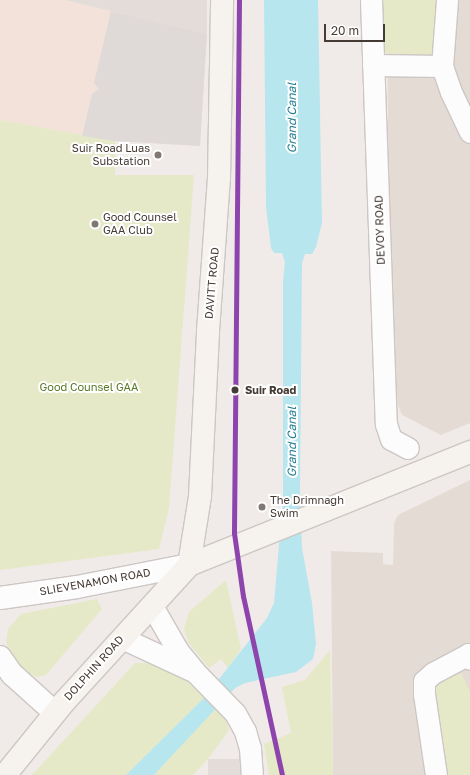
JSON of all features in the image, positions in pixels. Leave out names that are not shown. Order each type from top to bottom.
[{"type":"main road","name":"DAVITT ROAD","points":[[189,565],[200,496],[208,331],[219,178],[222,0]]},
{"type":"main road","points":[[189,565],[276,532],[334,506],[470,452]]},
{"type":"main road","name":"DOLPHIN ROAD","points":[[4,775],[55,713],[189,565]]},
{"type":"street","name":"DEVOY ROAD","points":[[372,0],[372,64],[377,118],[386,424],[391,439],[408,448]]},
{"type":"street","points":[[447,0],[442,66],[451,92],[470,132]]},
{"type":"street","points":[[372,64],[442,66]]},
{"type":"street","name":"SLIEVENAMON ROAD","points":[[0,598],[77,587],[189,565]]},
{"type":"street","points":[[152,606],[178,651],[197,674],[235,713],[245,731],[250,748],[252,775]]},
{"type":"street","points":[[122,638],[197,674]]},
{"type":"street","points":[[436,775],[424,694],[424,681],[433,673],[469,656]]},
{"type":"street","points":[[0,657],[17,679],[55,713]]},
{"type":"shaded area","points":[[0,0],[65,0],[207,34],[200,146],[115,141],[0,120]]},
{"type":"shaded area","points":[[65,0],[207,0],[207,34],[111,11]]},
{"type":"shaded area","points":[[387,0],[470,0],[470,423],[441,435],[402,415],[390,385]]},
{"type":"shaded area","points":[[111,11],[207,34],[200,146],[115,141],[82,136],[92,94],[99,89],[94,83]]},
{"type":"shaded area","points":[[470,480],[470,775],[333,775],[331,551],[383,553],[383,564],[393,565],[394,523],[398,515]]},
{"type":"shaded area","points":[[208,759],[240,759],[240,775],[208,775]]},
{"type":"green space","points":[[380,0],[439,0],[435,48],[431,54],[426,56],[382,53]]},
{"type":"green space","name":"Good Counsel GAA","points":[[0,120],[115,141],[115,175],[194,175],[169,508],[159,549],[0,570]]},
{"type":"green space","points":[[226,580],[241,649],[228,668],[221,659],[209,668],[188,642],[184,629],[189,612]]},
{"type":"green space","points":[[97,599],[102,609],[46,675],[37,677],[19,668],[10,655],[6,642],[8,629],[21,614]]},
{"type":"green space","points":[[330,650],[333,775],[269,775],[264,744],[291,733],[282,687],[305,680]]},
{"type":"green space","points":[[135,663],[155,663],[189,683],[204,698],[126,775],[32,775]]},
{"type":"green space","points":[[437,673],[462,674],[470,692],[470,775],[448,775],[427,691]]},
{"type":"green space","points":[[215,708],[227,722],[229,730],[208,759],[193,775],[154,775]]},
{"type":"water","name":"Grand Canal","points":[[264,0],[318,0],[322,223],[316,247],[312,254],[305,254],[302,263],[300,490],[302,548],[312,603],[316,644],[313,659],[296,672],[245,683],[235,688],[154,775],[126,775],[204,698],[267,618],[274,603],[283,498],[283,280],[285,262],[282,253],[274,253],[271,248],[266,207]]},
{"type":"transit line","points":[[239,0],[234,533],[243,596],[282,775]]},
{"type":"place","name":"Suir Road Luas Substation","points":[[158,155]]},
{"type":"place","name":"Good Counsel GAA Club","points":[[95,224]]},
{"type":"place","name":"Suir Road","points":[[235,390]]},
{"type":"place","name":"The Drimnagh Swim","points":[[262,507]]}]
